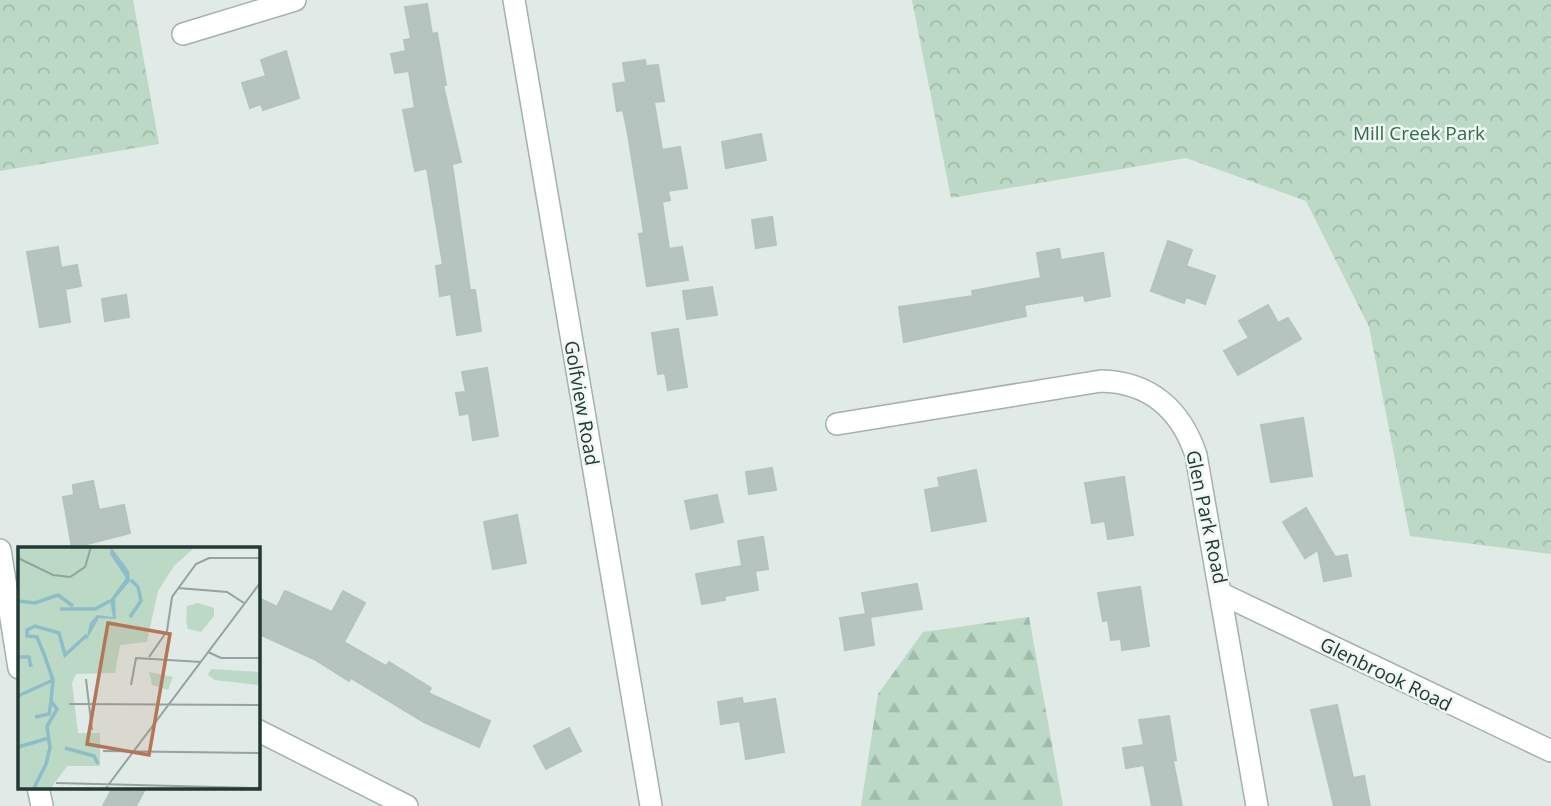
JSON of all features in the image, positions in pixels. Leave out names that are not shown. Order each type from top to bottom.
[{"type":"street","points":[[183,34],[295,0]]},
{"type":"street","name":"Golfview Road","points":[[514,0],[651,806]]},
{"type":"street","name":"Glen Park Road","points":[[837,424],[1101,381],[1119,382],[1140,388],[1171,408],[1189,435],[1223,594],[1257,806]]},
{"type":"street","points":[[0,550],[18,661]]},
{"type":"street","name":"Glenbrook Road","points":[[1223,594],[1551,751]]},
{"type":"street","points":[[259,731],[407,806]]},
{"type":"street","points":[[38,788],[41,806]]},
{"type":"green space","points":[[0,0],[133,0],[159,144],[0,171]]},
{"type":"green space","name":"Mill Creek Park","points":[[912,0],[1551,0],[1551,554],[1410,536],[1369,327],[1306,201],[1186,158],[951,198]]},
{"type":"green space","points":[[1029,617],[1063,806],[861,806],[878,694],[923,632]]},
{"type":"building","points":[[427,4],[432,34],[437,33],[446,85],[443,85],[461,162],[452,164],[470,290],[475,290],[481,331],[457,335],[451,294],[440,296],[436,266],[443,265],[427,168],[415,171],[403,110],[415,108],[409,71],[395,73],[391,54],[406,51],[404,40],[411,39],[405,7]]},
{"type":"building","points":[[286,51],[299,98],[263,110],[261,104],[250,108],[242,83],[266,76],[261,60]]},
{"type":"building","points":[[645,60],[646,66],[658,65],[664,101],[654,102],[662,150],[680,147],[687,188],[668,191],[670,200],[662,202],[669,249],[682,247],[688,280],[647,286],[639,234],[644,233],[628,134],[623,110],[617,111],[613,84],[626,82],[623,63]]},
{"type":"building","points":[[761,134],[766,160],[726,168],[722,142]]},
{"type":"building","points":[[772,217],[776,245],[756,248],[752,220]]},
{"type":"building","points":[[1168,241],[1192,250],[1186,266],[1215,276],[1205,304],[1186,297],[1184,303],[1151,291]]},
{"type":"building","points":[[58,247],[61,268],[77,265],[81,286],[65,289],[70,322],[40,327],[27,252]]},
{"type":"building","points":[[1059,249],[1061,260],[1103,253],[1110,296],[1085,301],[1084,295],[1024,305],[1026,316],[904,342],[899,307],[973,296],[972,291],[1041,278],[1037,253]]},
{"type":"building","points":[[712,287],[717,315],[687,319],[683,291]]},
{"type":"building","points":[[126,295],[129,317],[105,321],[102,299]]},
{"type":"building","points":[[1268,305],[1278,323],[1288,318],[1301,339],[1238,375],[1224,351],[1249,338],[1239,321]]},
{"type":"building","points":[[678,329],[687,387],[668,390],[665,373],[658,374],[652,333]]},
{"type":"building","points":[[487,368],[498,436],[473,440],[469,413],[460,415],[456,393],[466,392],[462,372]]},
{"type":"building","points":[[1303,418],[1312,476],[1271,482],[1261,425]]},
{"type":"building","points":[[772,468],[776,490],[749,494],[746,472]]},
{"type":"building","points":[[976,470],[986,521],[932,531],[925,490],[940,487],[938,478]]},
{"type":"building","points":[[1124,477],[1133,535],[1108,539],[1105,521],[1092,523],[1085,483]]},
{"type":"building","points":[[93,481],[99,510],[124,505],[130,533],[72,547],[63,497],[74,495],[73,485]]},
{"type":"building","points":[[717,495],[723,522],[691,529],[685,501]]},
{"type":"building","points":[[1306,508],[1335,557],[1347,555],[1351,576],[1324,581],[1318,550],[1305,558],[1283,522]]},
{"type":"building","points":[[517,515],[526,563],[493,569],[484,522]]},
{"type":"building","points":[[763,537],[768,569],[755,571],[758,590],[725,596],[725,600],[702,604],[696,574],[742,566],[738,541]]},
{"type":"building","points":[[917,584],[922,609],[870,617],[874,645],[845,650],[840,618],[866,614],[862,593]]},
{"type":"building","points":[[1140,587],[1149,646],[1122,650],[1121,639],[1111,640],[1108,620],[1103,621],[1098,593]]},
{"type":"building","points":[[285,591],[332,612],[343,591],[365,603],[344,642],[386,666],[389,662],[431,688],[428,693],[490,721],[479,747],[424,722],[351,678],[349,681],[314,659],[259,634],[259,598],[277,607]]},
{"type":"building","points":[[742,698],[743,704],[775,699],[784,752],[746,759],[740,721],[721,724],[718,702]]},
{"type":"building","points":[[1337,705],[1353,778],[1364,776],[1370,806],[1334,806],[1311,710]]},
{"type":"building","points":[[1169,716],[1176,760],[1173,761],[1182,806],[1152,806],[1144,765],[1126,768],[1123,748],[1144,745],[1139,720]]},
{"type":"building","points":[[569,728],[581,751],[546,769],[534,746]]},
{"type":"building","points":[[112,788],[145,788],[136,806],[103,806]]}]
